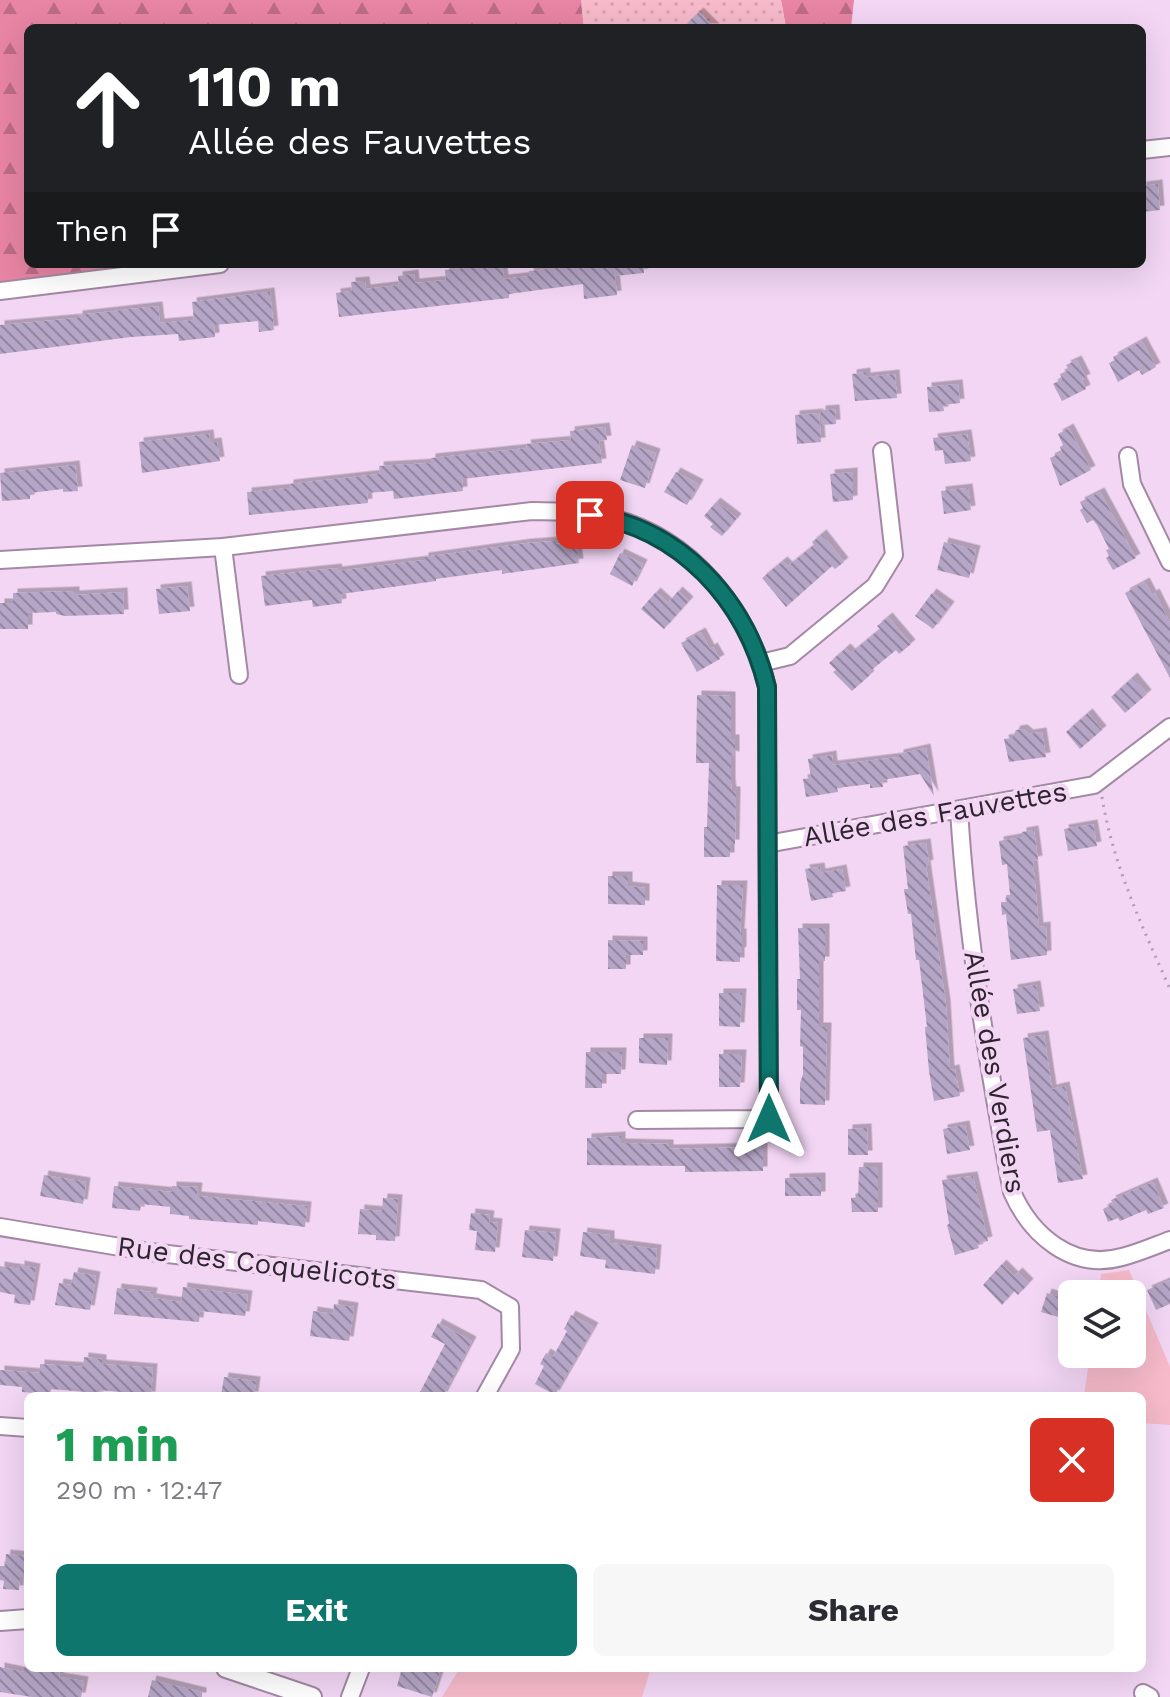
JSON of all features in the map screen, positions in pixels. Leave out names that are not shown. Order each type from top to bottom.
[{"type":"street","points":[[1146,150],[1170,147]]},
{"type":"street","points":[[0,291],[187,268]]},
{"type":"street","points":[[761,663],[790,656],[875,586],[894,555],[882,451]]},
{"type":"street","points":[[1128,456],[1132,484],[1170,562]]},
{"type":"street","name":"Allée des Fauvettes","points":[[0,560],[223,547],[532,511],[613,518],[652,533],[683,554],[718,585],[740,618],[761,663],[767,687],[767,844],[1094,785],[1170,727]]},
{"type":"street","points":[[223,547],[239,675]]},
{"type":"street","name":"Allée des Verdiers","points":[[959,810],[989,1070],[1012,1192],[1018,1205],[1030,1224],[1050,1243],[1075,1257],[1093,1260],[1120,1258],[1170,1240]]},
{"type":"street","points":[[637,1120],[769,1119],[767,844]]},
{"type":"street","name":"Rue des Coquelicots","points":[[0,1227],[150,1252],[481,1290],[510,1307],[511,1349],[487,1392]]},
{"type":"street","points":[[0,1426],[24,1428]]},
{"type":"street","points":[[0,1621],[24,1619]]},
{"type":"street","points":[[238,1672],[312,1697]]},
{"type":"street","points":[[350,1697],[359,1672]]},
{"type":"path","points":[[1100,781],[1112,846],[1129,898],[1170,989]]},
{"type":"shaded area","points":[[581,0],[781,0],[785,24],[584,24]]},
{"type":"shaded area","points":[[1129,1270],[1133,1280],[1100,1280],[1101,1274]]},
{"type":"shaded area","points":[[1146,1310],[1170,1367],[1170,1425],[1146,1423],[1146,1392],[1085,1392],[1088,1368],[1146,1368]]},
{"type":"shaded area","points":[[458,1672],[650,1672],[642,1697],[442,1697]]},
{"type":"green space","points":[[0,0],[581,0],[584,24],[24,24],[24,268],[151,268],[0,290]]},
{"type":"green space","points":[[781,0],[854,0],[851,24],[785,24]]},
{"type":"building","points":[[699,12],[711,24],[687,24]]},
{"type":"building","points":[[1158,184],[1160,210],[1146,212],[1146,186]]},
{"type":"building","points":[[503,268],[504,279],[530,276],[529,271],[549,268],[643,268],[644,273],[615,276],[617,295],[584,299],[583,284],[509,294],[509,298],[339,317],[336,293],[352,291],[351,282],[365,281],[366,289],[399,285],[398,276],[414,274],[415,283],[446,280],[445,270]]},
{"type":"building","points":[[270,292],[274,330],[259,332],[258,321],[214,325],[215,337],[179,341],[178,334],[131,337],[0,354],[0,325],[158,306],[160,323],[194,320],[192,302]]},
{"type":"building","points":[[1142,341],[1156,367],[1142,375],[1139,370],[1118,382],[1109,363],[1115,360],[1113,357]]},
{"type":"building","points":[[1077,360],[1086,378],[1082,380],[1086,389],[1062,401],[1053,384],[1062,379],[1060,374],[1069,370],[1066,365]]},
{"type":"building","points":[[866,372],[866,377],[895,374],[897,398],[855,401],[852,374]]},
{"type":"building","points":[[958,384],[960,403],[943,405],[944,411],[929,412],[927,387]]},
{"type":"building","points":[[835,409],[836,424],[821,425],[821,410]]},
{"type":"building","points":[[819,413],[821,442],[797,444],[795,415]]},
{"type":"building","points":[[605,427],[607,440],[599,441],[602,463],[462,479],[463,491],[394,499],[393,491],[367,493],[368,503],[249,515],[247,492],[380,474],[379,466],[431,463],[431,458],[527,448],[526,444],[571,440],[570,431]]},
{"type":"building","points":[[1069,428],[1091,470],[1060,486],[1050,458],[1062,452],[1060,447],[1063,445],[1058,434]]},
{"type":"building","points":[[209,434],[210,443],[217,442],[220,461],[142,473],[139,442]]},
{"type":"building","points":[[967,434],[971,461],[945,464],[943,450],[935,451],[933,438]]},
{"type":"building","points":[[632,445],[656,453],[645,488],[620,480]]},
{"type":"building","points":[[75,465],[78,491],[63,492],[63,489],[30,493],[30,499],[2,501],[0,473]]},
{"type":"building","points":[[676,472],[699,484],[687,505],[664,492]]},
{"type":"building","points":[[853,472],[853,500],[833,502],[830,474]]},
{"type":"building","points":[[968,488],[971,510],[944,514],[941,491]]},
{"type":"building","points":[[1100,492],[1136,558],[1113,570],[1106,558],[1109,556],[1106,550],[1109,549],[1097,525],[1093,520],[1087,523],[1080,510],[1083,508],[1080,502]]},
{"type":"building","points":[[716,502],[737,518],[722,536],[710,527],[713,524],[704,516]]},
{"type":"building","points":[[822,534],[844,562],[835,569],[832,566],[786,607],[762,578],[783,561],[788,566],[814,545],[812,542]]},
{"type":"building","points":[[556,541],[556,544],[576,542],[579,563],[502,574],[502,570],[341,594],[342,603],[313,607],[312,600],[265,606],[261,576],[337,568],[338,571]]},
{"type":"building","points":[[944,542],[976,550],[969,578],[937,570]]},
{"type":"building","points":[[620,553],[643,564],[632,586],[610,574]]},
{"type":"building","points":[[1145,582],[1152,595],[1155,593],[1170,623],[1170,678],[1125,593]]},
{"type":"building","points":[[187,586],[190,611],[159,614],[156,589]]},
{"type":"building","points":[[75,591],[75,595],[123,592],[124,614],[65,616],[56,612],[28,613],[28,629],[0,629],[0,603],[13,603],[13,593]]},
{"type":"building","points":[[678,591],[689,601],[664,629],[641,609],[656,592],[668,603]]},
{"type":"building","points":[[932,593],[950,606],[933,629],[915,616]]},
{"type":"building","points":[[888,617],[911,644],[899,654],[896,650],[852,691],[833,672],[836,670],[829,663],[846,648],[851,653],[880,629],[877,626]]},
{"type":"building","points":[[701,632],[710,649],[713,647],[720,659],[697,672],[681,643]]},
{"type":"building","points":[[1133,677],[1147,694],[1125,713],[1111,697]]},
{"type":"building","points":[[697,695],[731,696],[731,739],[735,739],[735,756],[731,755],[731,783],[732,791],[736,791],[735,844],[730,844],[730,857],[704,857],[709,763],[696,763]]},
{"type":"building","points":[[1088,713],[1102,730],[1080,749],[1066,732]]},
{"type":"building","points":[[1023,729],[1029,734],[1042,732],[1046,757],[1009,762],[1004,739],[1012,738],[1016,730]]},
{"type":"building","points":[[926,748],[934,796],[920,774],[882,780],[883,787],[870,788],[870,784],[837,788],[838,792],[806,797],[803,779],[811,778],[808,759],[832,755],[833,765],[899,757],[899,754]]},
{"type":"building","points":[[1093,824],[1097,846],[1068,851],[1064,829]]},
{"type":"building","points":[[1034,830],[1038,860],[1033,861],[1039,927],[1046,926],[1047,955],[1011,960],[1006,914],[1002,915],[1001,902],[1007,902],[1006,895],[1010,895],[1007,864],[1002,865],[999,841],[1022,837],[1022,832]]},
{"type":"building","points":[[926,843],[929,864],[926,865],[946,1004],[950,1070],[955,1069],[960,1096],[934,1101],[919,960],[916,960],[911,914],[908,914],[904,889],[908,889],[903,846]]},
{"type":"building","points":[[820,867],[821,873],[842,869],[846,891],[811,901],[805,869]]},
{"type":"building","points":[[608,876],[628,876],[628,886],[645,888],[645,905],[608,904]]},
{"type":"building","points":[[717,885],[743,885],[740,962],[716,961]]},
{"type":"building","points":[[798,928],[825,928],[825,961],[819,961],[819,1027],[827,1027],[825,1105],[800,1104],[803,1047],[800,1046],[801,1010],[797,1010],[797,979],[800,979]]},
{"type":"building","points":[[608,940],[643,941],[643,955],[626,955],[626,969],[608,969]]},
{"type":"building","points":[[1036,985],[1040,1011],[1017,1014],[1013,989]]},
{"type":"building","points":[[719,993],[742,993],[740,1027],[719,1026]]},
{"type":"building","points":[[1044,1035],[1052,1089],[1065,1086],[1083,1179],[1058,1183],[1050,1130],[1037,1132],[1023,1038]]},
{"type":"building","points":[[639,1038],[668,1038],[667,1065],[639,1063]]},
{"type":"building","points":[[586,1052],[622,1052],[621,1074],[602,1074],[602,1088],[585,1088]]},
{"type":"building","points":[[719,1054],[742,1054],[740,1087],[719,1087]]},
{"type":"building","points":[[965,1125],[970,1150],[947,1154],[943,1129]]},
{"type":"building","points":[[867,1128],[868,1155],[848,1155],[848,1129]]},
{"type":"building","points":[[621,1136],[621,1143],[669,1144],[669,1149],[763,1147],[763,1171],[685,1172],[685,1166],[587,1165],[587,1138]]},
{"type":"building","points":[[859,1167],[878,1167],[878,1212],[852,1212],[851,1198],[858,1197]]},
{"type":"building","points":[[44,1175],[86,1182],[83,1204],[40,1196]]},
{"type":"building","points":[[973,1176],[988,1241],[977,1243],[979,1248],[955,1255],[947,1225],[942,1180]]},
{"type":"building","points":[[821,1177],[821,1196],[785,1196],[785,1178]]},
{"type":"building","points":[[1153,1182],[1164,1208],[1148,1214],[1146,1210],[1120,1221],[1118,1218],[1108,1222],[1103,1209],[1113,1204],[1111,1200]]},
{"type":"building","points":[[114,1186],[172,1192],[172,1186],[198,1187],[197,1196],[307,1206],[305,1227],[258,1221],[258,1225],[189,1219],[189,1216],[170,1214],[170,1207],[141,1204],[140,1211],[112,1208]]},
{"type":"building","points":[[383,1198],[398,1199],[395,1241],[376,1240],[376,1235],[358,1234],[360,1209],[382,1211]]},
{"type":"building","points":[[471,1213],[490,1215],[489,1222],[498,1223],[495,1252],[475,1250],[477,1231],[469,1230]]},
{"type":"building","points":[[525,1230],[556,1233],[553,1261],[522,1257]]},
{"type":"building","points":[[583,1232],[610,1235],[610,1243],[657,1249],[655,1274],[605,1268],[606,1260],[580,1256]]},
{"type":"building","points":[[1002,1264],[1014,1276],[1018,1272],[1029,1283],[1018,1295],[1014,1291],[1002,1305],[983,1285]]},
{"type":"building","points":[[20,1265],[36,1268],[30,1305],[14,1303],[15,1295],[0,1292],[0,1266],[20,1269]]},
{"type":"building","points":[[74,1272],[96,1276],[90,1310],[55,1305],[59,1283],[71,1285]]},
{"type":"building","points":[[1170,1280],[1170,1304],[1156,1310],[1147,1290]]},
{"type":"building","points":[[183,1287],[248,1295],[245,1316],[200,1311],[199,1322],[114,1314],[117,1288],[153,1292],[152,1298],[181,1302]]},
{"type":"building","points":[[1047,1293],[1058,1297],[1058,1317],[1041,1312]]},
{"type":"building","points":[[334,1304],[354,1307],[349,1341],[310,1336],[313,1311],[333,1314]]},
{"type":"building","points":[[571,1315],[594,1327],[557,1392],[550,1392],[535,1384],[544,1366],[540,1364],[546,1353],[553,1357],[567,1331],[564,1329]]},
{"type":"building","points":[[438,1323],[472,1341],[445,1392],[420,1392],[445,1344],[431,1337]]},
{"type":"building","points":[[84,1357],[102,1359],[102,1364],[153,1368],[151,1392],[51,1389],[50,1392],[24,1392],[22,1387],[0,1385],[0,1370],[40,1373],[40,1364],[83,1367]]},
{"type":"building","points":[[224,1377],[256,1381],[255,1392],[222,1392]]},
{"type":"building","points":[[6,1554],[24,1556],[24,1577],[20,1577],[19,1590],[3,1589],[0,1566],[5,1566]]},
{"type":"building","points":[[0,1667],[24,1672],[60,1672],[59,1677],[84,1681],[81,1697],[32,1697],[0,1692]]},
{"type":"building","points":[[401,1672],[440,1673],[432,1697],[397,1686]]},
{"type":"building","points":[[152,1680],[202,1692],[202,1697],[148,1697]]},
{"type":"route","points":[[590,515],[613,518],[652,533],[683,554],[718,585],[740,618],[761,663],[767,687],[769,1119]]}]
